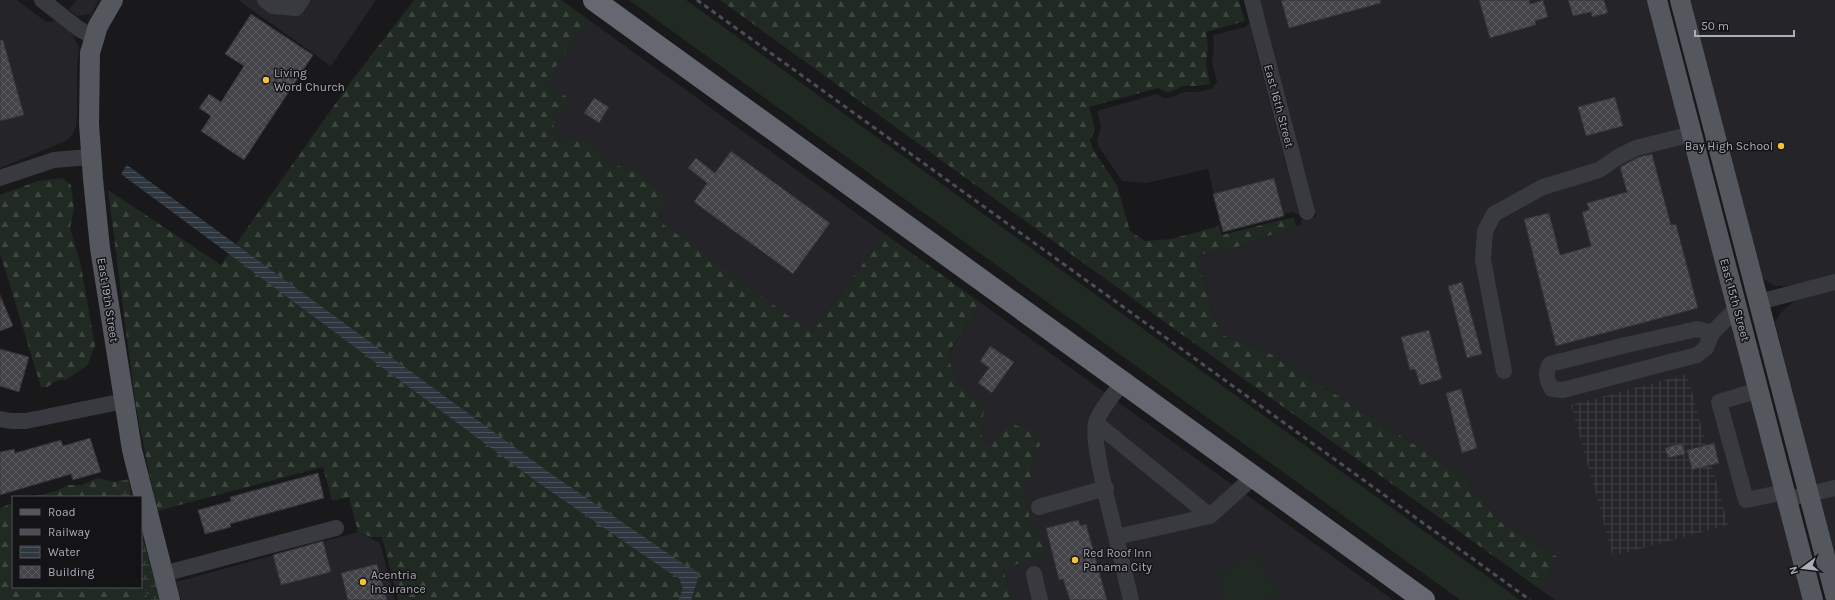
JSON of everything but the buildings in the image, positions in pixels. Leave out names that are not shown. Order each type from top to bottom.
[{"type":"highway","points":[[594,0],[1424,600]]},
{"type":"main road","name":"East 19th Street","points":[[113,0],[103,15],[94,37],[90,53],[90,157],[100,248],[124,401],[139,481],[170,600]]},
{"type":"main road","name":"East 15th Street","points":[[1657,0],[1812,598]]},
{"type":"main road","name":"East 15th Street","points":[[1680,0],[1834,591]]},
{"type":"main road","points":[[1691,128],[1711,117]]},
{"type":"main road","points":[[1737,308],[1759,302]]},
{"type":"main road","points":[[1812,598],[1834,591]]},
{"type":"street","points":[[265,0],[273,6],[296,8],[302,0]]},
{"type":"street","name":"East 16th Street","points":[[1252,0],[1306,212]]},
{"type":"street","points":[[50,2],[79,28],[94,37]]},
{"type":"street","points":[[1504,371],[1483,260],[1484,231],[1494,214],[1544,187],[1599,170],[1618,157],[1636,148],[1691,128]]},
{"type":"street","points":[[0,178],[54,160],[90,157]]},
{"type":"street","points":[[1759,302],[1835,282]]},
{"type":"street","points":[[1712,333],[1697,329],[1550,364],[1546,371],[1547,382],[1552,389],[1563,390],[1697,355],[1706,348],[1712,333],[1737,308]]},
{"type":"street","points":[[1123,382],[1108,401],[1096,423],[1097,447],[1131,600]]},
{"type":"street","points":[[1759,390],[1719,402],[1746,500],[1809,494],[1835,488]]},
{"type":"street","points":[[0,419],[26,421],[124,401]]},
{"type":"street","points":[[1096,423],[1210,516]]},
{"type":"street","points":[[1116,537],[1210,516],[1253,476]]},
{"type":"street","points":[[1039,507],[1106,488]]},
{"type":"street","points":[[163,574],[336,528]]},
{"type":"street","points":[[1034,574],[1040,600]]},
{"type":"shaded area","points":[[0,0],[17,0],[46,22],[56,21],[64,27],[72,34],[79,47],[80,42],[77,66],[76,127],[72,135],[66,141],[0,168]]},
{"type":"shaded area","points":[[76,0],[99,0],[85,26],[90,14],[77,16],[69,10]]},
{"type":"shaded area","points":[[238,0],[376,0],[331,66]]},
{"type":"shaded area","points":[[1260,0],[1647,0],[1804,600],[1555,600],[1540,589],[1559,558],[1501,522],[1462,475],[1275,356],[1222,335],[1216,323],[1197,260],[1201,254],[1228,250],[1302,224],[1301,220],[1316,217]]},
{"type":"shaded area","name":"Bay High School","points":[[1690,0],[1835,0],[1835,275],[1793,286],[1774,286],[1762,278]]},
{"type":"shaded area","points":[[589,20],[885,234],[804,344],[508,133]]},
{"type":"shaded area","points":[[1249,22],[1299,215],[1292,212],[1227,228],[1221,222],[1208,169],[1147,183],[1122,181],[1099,147],[1097,140],[1101,127],[1097,111],[1157,94],[1164,98],[1170,98],[1184,92],[1197,92],[1211,89],[1217,82],[1212,62],[1214,48],[1213,35],[1246,27]]},
{"type":"shaded area","points":[[1835,289],[1835,481],[1818,485],[1815,482],[1775,322],[1782,311],[1796,300]]},
{"type":"shaded area","points":[[981,303],[1393,600],[1011,600],[946,357]]},
{"type":"shaded area","points":[[1687,374],[1728,525],[1613,556],[1571,405]]},
{"type":"shaded area","points":[[1835,494],[1835,559],[1820,502],[1822,498]]},
{"type":"shaded area","points":[[358,532],[380,543],[395,600],[181,600],[176,582]]},
{"type":"green space","points":[[414,0],[561,0],[589,20],[556,66],[549,87],[559,90],[570,100],[553,125],[559,138],[586,141],[619,166],[639,172],[667,196],[656,219],[812,333],[885,234],[981,303],[948,353],[955,379],[959,385],[969,395],[985,406],[982,421],[982,444],[991,445],[1001,431],[1013,424],[1036,433],[1040,445],[1032,462],[1030,483],[1023,488],[1032,528],[1038,527],[1045,556],[1003,568],[1011,600],[398,600],[382,537],[371,537],[358,532],[349,497],[332,501],[323,467],[157,511],[136,408],[108,190],[221,265],[353,79]]},
{"type":"green space","points":[[629,0],[686,0],[1520,600],[1460,600]]},
{"type":"green space","points":[[720,0],[1239,0],[1245,21],[1206,32],[1208,47],[1206,63],[1210,84],[1183,86],[1168,93],[1158,88],[1089,107],[1095,129],[1090,140],[1093,150],[1117,185],[1130,231],[1145,241],[1171,239],[1219,226],[1222,235],[1294,217],[1296,226],[1228,250],[1201,254],[1197,260],[1216,323],[1222,335],[1275,356],[1462,475],[1501,522],[1559,558],[1540,589],[1234,372]]},
{"type":"green space","points":[[63,178],[71,185],[74,209],[70,228],[81,266],[95,346],[87,366],[67,379],[56,381],[47,387],[41,387],[0,253],[0,195],[38,181]]},
{"type":"green space","points":[[97,478],[116,482],[120,496],[37,496],[56,491],[68,485],[81,485]]},
{"type":"green space","points":[[128,479],[132,496],[120,496],[116,482]]},
{"type":"green space","points":[[12,503],[12,588],[142,588],[142,579],[148,600],[0,600],[0,508]]},
{"type":"green space","points":[[142,535],[160,600],[148,600],[142,579]]},
{"type":"green space","points":[[1253,553],[1281,595],[1262,600],[1225,600],[1220,575]]},
{"type":"water","points":[[127,165],[550,473],[688,567],[694,569],[699,575],[691,600],[678,600],[683,589],[679,578],[537,482],[121,174]]},
{"type":"railway","points":[[697,0],[1530,600]]},
{"type":"place","name":"Living Word Church","points":[[266,80]]},
{"type":"place","name":"Bay High School","points":[[1781,146]]},
{"type":"place","name":"Red Roof Inn Panama City","points":[[1075,560]]},
{"type":"place","name":"Acentria Insurance","points":[[363,582]]}]
